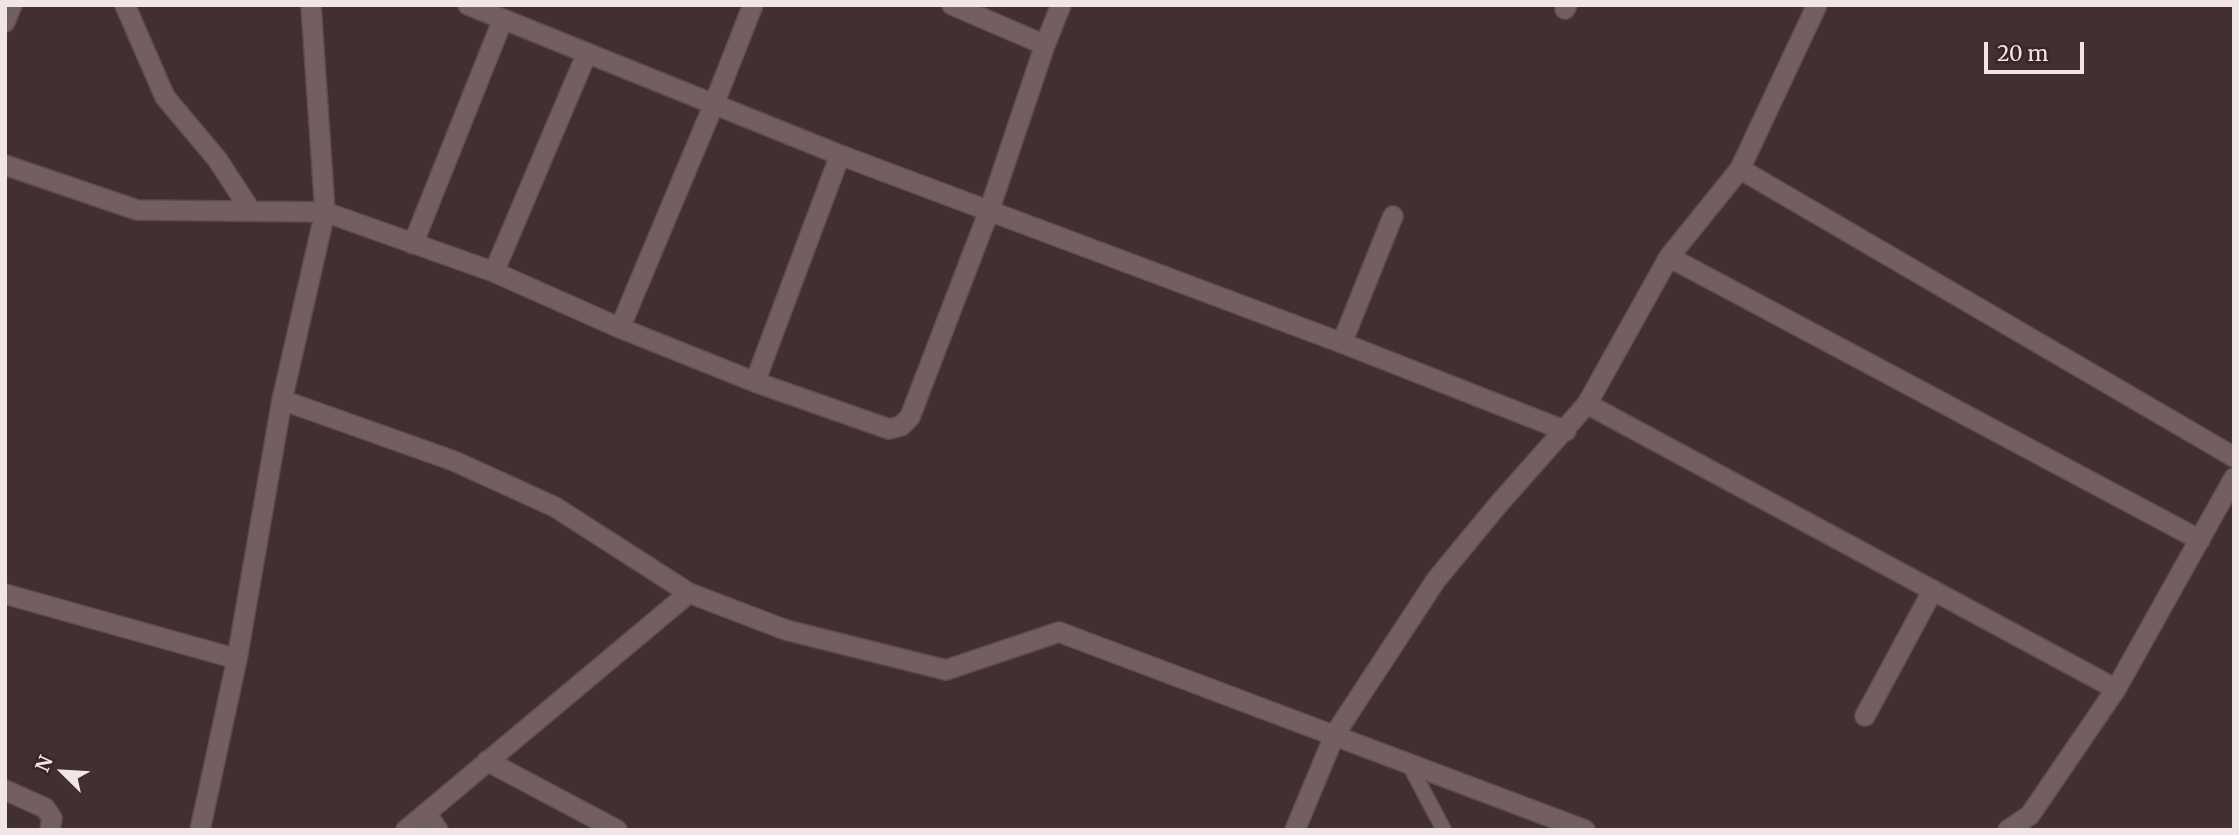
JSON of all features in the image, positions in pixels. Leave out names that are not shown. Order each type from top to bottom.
[{"type":"street","points":[[5,22],[12,5]]},
{"type":"street","points":[[125,5],[166,97],[218,159],[251,211]]},
{"type":"street","points":[[200,830],[237,659],[282,400],[325,212],[312,5]]},
{"type":"street","points":[[468,5],[840,155],[1566,430]]},
{"type":"street","points":[[620,328],[753,5]]},
{"type":"street","points":[[952,5],[1045,45]]},
{"type":"street","points":[[5,165],[137,211],[325,212],[494,272],[620,328],[755,382],[889,429],[901,426],[910,417],[989,211],[1061,5]]},
{"type":"street","points":[[1295,830],[1335,734],[1436,580],[1587,404],[1669,257],[1740,169],[1816,5]]},
{"type":"street","points":[[413,244],[503,19]]},
{"type":"street","points":[[494,272],[587,53]]},
{"type":"street","points":[[755,382],[840,155]]},
{"type":"street","points":[[1740,169],[2234,457]]},
{"type":"street","points":[[1342,343],[1394,216]]},
{"type":"street","points":[[1669,257],[2200,540]]},
{"type":"street","points":[[282,400],[453,461],[555,507],[689,593],[786,630],[946,670],[1059,632],[1584,830]]},
{"type":"street","points":[[1587,404],[2116,688]]},
{"type":"street","points":[[2008,830],[2030,815],[2116,688],[2234,478]]},
{"type":"street","points":[[1865,716],[1933,590]]},
{"type":"street","points":[[406,830],[689,593]]},
{"type":"street","points":[[5,594],[237,659]]},
{"type":"street","points":[[487,761],[617,830]]},
{"type":"street","points":[[5,790],[45,808],[52,818],[50,830]]},
{"type":"street","points":[[425,813],[438,830]]},
{"type":"lane","points":[[1410,766],[1444,830]]}]
